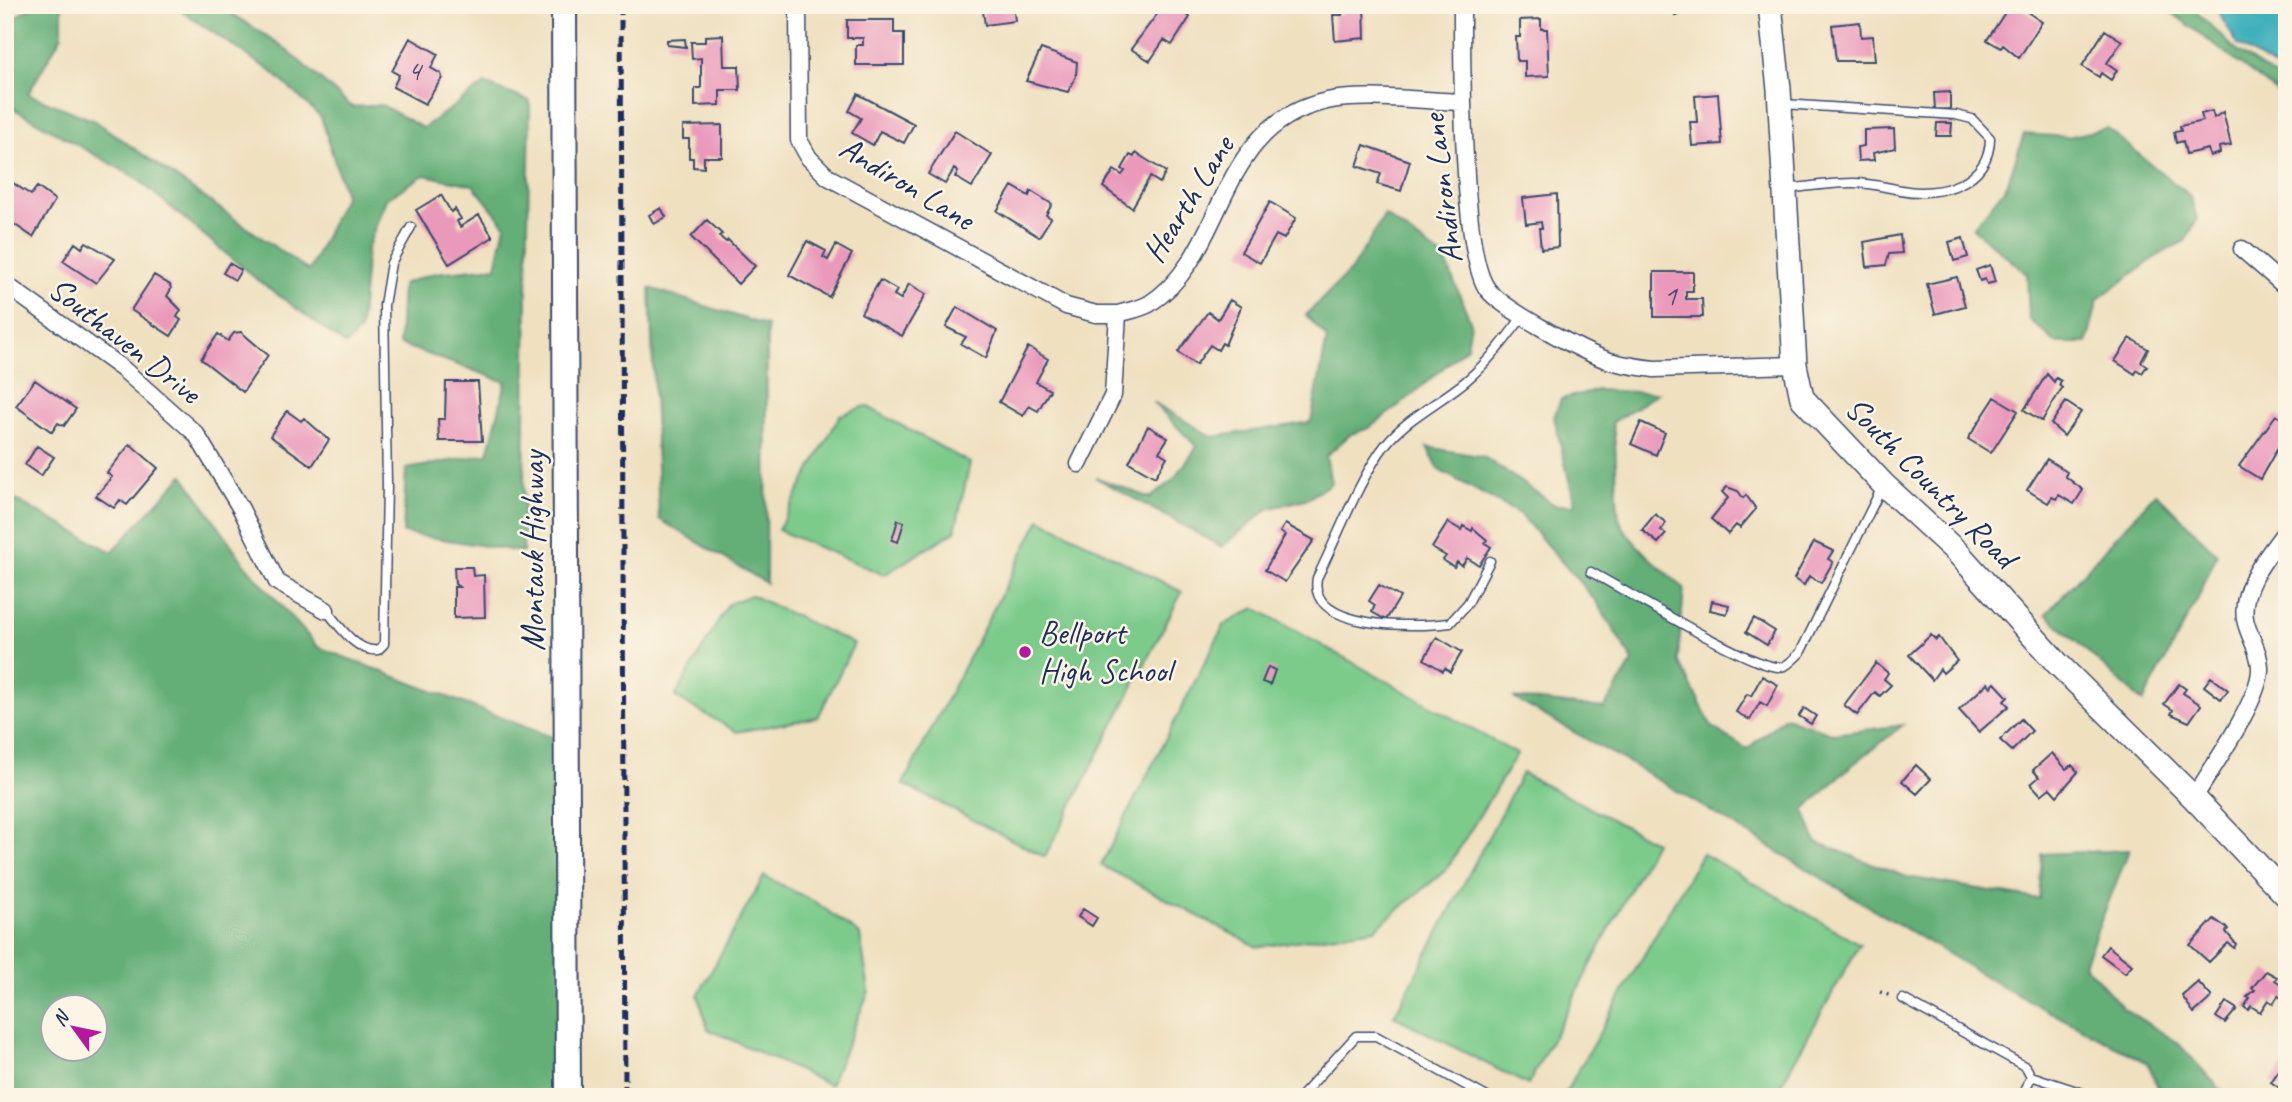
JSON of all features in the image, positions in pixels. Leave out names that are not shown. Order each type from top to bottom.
[{"type":"main road","name":"Montauk Highway","points":[[564,5],[568,1097]]},
{"type":"main road","name":"South Country Road","points":[[1770,5],[1780,104],[1795,365],[1802,398],[1883,484],[1958,553],[2058,664],[2194,798],[2287,897]]},
{"type":"street","name":"Andiron Lane","points":[[798,5],[799,140],[809,158],[828,177],[1066,306],[1096,314],[1118,314]]},
{"type":"street","name":"Andiron Lane","points":[[1462,5],[1461,102],[1476,262],[1487,289],[1523,316],[1604,359],[1631,366],[1654,369],[1795,365]]},
{"type":"street","name":"Hearth Lane","points":[[1118,314],[1147,305],[1170,287],[1193,258],[1241,160],[1285,117],[1327,100],[1461,102]]},
{"type":"street","points":[[2242,249],[2287,288]]},
{"type":"street","name":"Southaven Drive","points":[[5,284],[124,370],[196,434],[241,509],[277,582],[326,610]]},
{"type":"street","points":[[1079,464],[1113,395],[1118,314]]},
{"type":"street","points":[[2194,798],[2255,691],[2260,670],[2245,620],[2245,597],[2257,571],[2287,529]]},
{"type":"lane","points":[[1780,104],[1956,114],[1972,119],[1990,138],[1990,153],[1984,164],[1974,177],[1955,187],[1902,191],[1880,184],[1852,183],[1785,190]]},
{"type":"lane","points":[[326,610],[345,633],[363,647],[378,650],[384,644],[387,485],[384,305],[391,263],[411,227]]},
{"type":"lane","points":[[1489,561],[1468,603],[1450,623],[1408,627],[1364,621],[1331,609],[1319,600],[1315,590],[1317,578],[1369,472],[1386,444],[1493,356],[1523,316]]},
{"type":"lane","points":[[1591,572],[1717,641],[1764,663],[1776,667],[1786,665],[1800,653],[1883,484]]},
{"type":"lane","points":[[1903,999],[2026,1067],[2031,1076],[2095,1097]]},
{"type":"lane","points":[[1300,1097],[1356,1036],[1376,1036],[1486,1097]]},
{"type":"lane","points":[[2023,1097],[2031,1076]]},
{"type":"green space","points":[[34,5],[62,5],[62,35],[28,94],[95,121],[309,271],[345,195],[321,117],[272,72],[172,5],[218,5],[281,45],[352,107],[382,105],[423,128],[485,84],[530,101],[523,552],[403,533],[406,469],[488,454],[506,382],[399,344],[402,284],[435,273],[496,267],[505,225],[473,185],[424,175],[386,199],[367,249],[360,330],[346,345],[255,278],[136,178],[9,106],[5,98],[5,24]]},
{"type":"green space","points":[[2162,5],[2189,5],[2238,52],[2287,84],[2287,100]]},
{"type":"green space","points":[[2107,128],[2191,197],[2197,220],[2185,241],[2160,254],[2098,299],[2087,343],[2056,343],[2029,319],[2027,274],[1973,228],[2007,185],[2024,134],[2068,137]]},
{"type":"green space","points":[[1385,215],[1445,259],[1471,323],[1467,347],[1411,396],[1369,428],[1351,434],[1326,456],[1331,483],[1309,498],[1268,509],[1222,547],[1095,477],[1150,498],[1173,480],[1197,447],[1153,402],[1213,437],[1311,422],[1327,338],[1306,315],[1351,270]]},
{"type":"green space","points":[[650,288],[767,326],[766,583],[659,519]]},
{"type":"green space","points":[[1597,390],[1658,393],[1612,423],[1618,513],[1626,531],[1640,549],[1684,588],[1678,660],[1712,727],[1747,749],[1785,717],[1834,734],[1903,725],[1851,766],[1804,810],[1816,842],[1907,877],[2039,899],[2042,854],[2129,850],[2084,964],[2123,1008],[2177,1042],[2219,1088],[2233,1097],[2162,1097],[2148,1063],[2006,989],[1652,776],[1513,698],[1604,708],[1633,661],[1595,600],[1520,514],[1439,470],[1427,447],[1484,457],[1555,505],[1575,505],[1554,417],[1561,399]]},
{"type":"green space","points":[[866,406],[970,463],[955,531],[884,575],[778,530],[840,415]]},
{"type":"green space","points":[[183,475],[246,566],[318,647],[567,743],[568,1097],[5,1097],[5,494],[112,552]]},
{"type":"green space","points":[[2156,493],[2217,554],[2199,596],[2143,702],[2046,614]]},
{"type":"green space","points":[[1040,519],[1182,592],[1045,857],[903,784]]},
{"type":"green space","points":[[751,595],[854,644],[818,717],[737,732],[675,697],[728,604]]},
{"type":"green space","points":[[1255,608],[1517,754],[1446,870],[1375,929],[1257,947],[1101,865],[1224,625]]},
{"type":"green space","points":[[1522,773],[1655,842],[1528,1085],[1394,1016]]},
{"type":"green space","points":[[1702,853],[1860,944],[1774,1097],[1563,1097]]},
{"type":"green space","points":[[764,876],[817,903],[860,935],[869,991],[830,1085],[708,1029],[698,995]]},
{"type":"water","points":[[2214,5],[2287,5],[2287,75],[2238,45]]},
{"type":"building","points":[[982,5],[1013,5],[1015,21],[985,25]]},
{"type":"building","points":[[1164,5],[1186,5],[1185,14],[1190,17],[1172,45],[1164,40],[1150,61],[1131,49]]},
{"type":"building","points":[[1342,5],[1364,5],[1365,38],[1335,41],[1333,15],[1342,15]]},
{"type":"building","points":[[1657,5],[1712,5],[1712,10],[1675,15],[1675,11],[1658,12]]},
{"type":"building","points":[[2010,5],[2017,5],[2042,22],[2019,58],[2003,45],[2001,48],[1987,40]]},
{"type":"building","points":[[1541,19],[1541,29],[1547,29],[1549,76],[1525,77],[1525,61],[1517,61],[1516,37],[1520,37],[1520,20]]},
{"type":"building","points":[[847,20],[894,20],[894,33],[904,33],[904,65],[856,65],[856,45],[863,45],[863,38],[847,38]]},
{"type":"building","points":[[1860,22],[1861,37],[1873,36],[1875,61],[1836,61],[1832,25]]},
{"type":"building","points":[[2105,30],[2122,41],[2107,63],[2117,70],[2111,80],[2101,73],[2099,77],[2082,66]]},
{"type":"building","points":[[723,35],[724,66],[739,66],[740,90],[720,90],[720,105],[695,106],[695,88],[701,88],[701,58],[692,59],[691,42],[705,42],[705,36]]},
{"type":"building","points":[[410,38],[438,54],[431,68],[441,74],[442,78],[425,104],[393,87],[399,75],[392,71]]},
{"type":"building","points":[[685,39],[686,47],[667,45],[667,40]]},
{"type":"building","points":[[1041,49],[1077,62],[1076,76],[1068,92],[1026,81]]},
{"type":"building","points":[[1950,92],[1950,109],[1935,110],[1934,93]]},
{"type":"building","points":[[858,94],[914,124],[904,143],[880,131],[873,145],[852,133],[861,118],[849,111]]},
{"type":"building","points":[[1718,94],[1722,144],[1692,146],[1690,122],[1697,122],[1695,96]]},
{"type":"building","points":[[2212,111],[2214,118],[2223,112],[2231,145],[2219,147],[2220,153],[2210,156],[2208,149],[2186,154],[2183,141],[2176,143],[2174,132],[2181,131],[2180,126],[2203,121],[2201,114]]},
{"type":"building","points":[[1937,123],[1952,123],[1951,136],[1936,136]]},
{"type":"building","points":[[722,125],[722,157],[704,157],[704,168],[693,167],[693,158],[689,158],[689,139],[683,139],[683,126]]},
{"type":"building","points":[[1894,129],[1895,148],[1873,153],[1874,160],[1858,161],[1857,147],[1864,146],[1864,130]]},
{"type":"building","points":[[955,131],[992,155],[972,187],[955,177],[958,172],[954,169],[945,184],[928,174]]},
{"type":"building","points":[[1364,145],[1410,161],[1401,191],[1377,184],[1381,174],[1357,166]]},
{"type":"building","points":[[1136,153],[1166,172],[1160,183],[1150,177],[1132,208],[1103,187],[1114,170],[1122,175],[1125,171],[1122,169],[1130,155],[1134,157]]},
{"type":"building","points":[[10,181],[31,195],[37,187],[55,200],[33,237],[5,218],[5,187]]},
{"type":"building","points":[[1012,186],[1029,196],[1031,191],[1052,204],[1046,215],[1051,218],[1039,237],[997,211]]},
{"type":"building","points":[[1557,194],[1558,247],[1541,249],[1541,222],[1526,224],[1523,198]]},
{"type":"building","points":[[441,195],[451,212],[455,209],[461,219],[457,221],[460,227],[479,215],[493,237],[449,264],[416,210]]},
{"type":"building","points":[[1270,202],[1296,218],[1284,239],[1276,235],[1260,263],[1241,252]]},
{"type":"building","points":[[661,208],[666,217],[654,224],[649,215]]},
{"type":"building","points":[[707,220],[722,234],[719,236],[726,242],[728,240],[755,266],[738,284],[691,237]]},
{"type":"building","points":[[1900,235],[1902,253],[1889,254],[1886,265],[1867,267],[1864,242]]},
{"type":"building","points":[[1963,238],[1968,257],[1954,261],[1949,242]]},
{"type":"building","points":[[807,241],[826,251],[823,257],[828,260],[836,245],[852,254],[829,297],[789,275]]},
{"type":"building","points":[[86,242],[115,259],[96,283],[63,261],[75,243],[82,248]]},
{"type":"building","points":[[229,263],[241,270],[235,280],[223,273]]},
{"type":"building","points":[[1990,265],[1995,282],[1987,284],[1985,279],[1980,281],[1976,270]]},
{"type":"building","points":[[1654,272],[1693,272],[1693,291],[1686,291],[1686,299],[1702,299],[1703,317],[1654,317]]},
{"type":"building","points":[[154,275],[170,285],[167,296],[181,310],[177,317],[181,320],[171,336],[131,310]]},
{"type":"building","points":[[1957,277],[1965,306],[1935,314],[1927,284]]},
{"type":"building","points":[[880,280],[897,290],[894,295],[901,299],[909,284],[926,294],[902,336],[861,313]]},
{"type":"building","points":[[1230,300],[1241,307],[1225,345],[1222,343],[1218,350],[1210,345],[1196,365],[1178,352],[1208,312],[1218,319]]},
{"type":"building","points":[[957,307],[997,331],[986,358],[961,344],[966,337],[946,327]]},
{"type":"building","points":[[241,332],[268,355],[243,392],[201,359],[218,334],[228,341],[234,333]]},
{"type":"building","points":[[2130,338],[2148,349],[2141,362],[2147,366],[2142,373],[2137,370],[2135,374],[2115,361]]},
{"type":"building","points":[[1028,347],[1048,359],[1036,382],[1050,390],[1038,411],[1029,406],[1023,416],[999,402]]},
{"type":"building","points":[[2047,374],[2054,382],[2056,378],[2061,381],[2059,385],[2062,388],[2042,421],[2024,410]]},
{"type":"building","points":[[35,380],[76,409],[64,426],[58,423],[52,432],[16,406]]},
{"type":"building","points":[[446,382],[478,382],[482,441],[439,441],[438,419],[445,419]]},
{"type":"building","points":[[1995,397],[2018,411],[1991,453],[1968,439]]},
{"type":"building","points":[[2066,402],[2081,412],[2064,436],[2051,424]]},
{"type":"building","points":[[287,411],[301,421],[304,418],[329,440],[312,466],[270,436]]},
{"type":"building","points":[[2276,415],[2287,422],[2287,439],[2284,444],[2281,442],[2260,479],[2239,466]]},
{"type":"building","points":[[1641,422],[1665,433],[1656,455],[1631,444]]},
{"type":"building","points":[[1148,426],[1168,438],[1159,452],[1167,457],[1155,477],[1129,462]]},
{"type":"building","points":[[130,444],[158,468],[127,505],[120,500],[114,508],[96,496],[112,477],[107,473]]},
{"type":"building","points":[[37,446],[54,457],[41,476],[25,465]]},
{"type":"building","points":[[2047,459],[2067,472],[2065,476],[2083,490],[2074,504],[2059,495],[2056,499],[2052,497],[2048,503],[2027,490]]},
{"type":"building","points":[[1727,487],[1738,491],[1743,498],[1746,495],[1756,509],[1740,528],[1736,525],[1728,534],[1711,519],[1728,498],[1722,492]]},
{"type":"building","points":[[1655,514],[1666,523],[1661,530],[1666,534],[1658,543],[1642,530]]},
{"type":"building","points":[[898,520],[904,522],[898,542],[892,540]]},
{"type":"building","points":[[1448,522],[1461,530],[1463,526],[1472,531],[1473,528],[1487,540],[1485,543],[1491,547],[1479,565],[1467,558],[1462,566],[1457,562],[1454,567],[1443,560],[1446,556],[1432,548]]},
{"type":"building","points":[[1285,524],[1314,540],[1285,582],[1265,570],[1285,535],[1280,532]]},
{"type":"building","points":[[1814,542],[1833,551],[1828,559],[1833,562],[1821,583],[1809,576],[1804,585],[1794,579]]},
{"type":"building","points":[[454,567],[472,567],[473,576],[484,575],[485,617],[454,618],[454,587],[459,587],[455,584]]},
{"type":"building","points":[[1379,585],[1400,597],[1386,620],[1372,612],[1375,605],[1369,601]]},
{"type":"building","points":[[1712,601],[1729,605],[1727,614],[1710,610]]},
{"type":"building","points":[[1754,618],[1775,631],[1767,645],[1746,632]]},
{"type":"building","points":[[1931,635],[1936,640],[1939,637],[1957,661],[1943,673],[1940,669],[1932,680],[1909,655]]},
{"type":"building","points":[[1437,637],[1462,652],[1450,672],[1445,668],[1443,671],[1424,659]]},
{"type":"building","points":[[1876,663],[1888,673],[1884,679],[1891,685],[1880,696],[1875,692],[1857,715],[1844,705]]},
{"type":"building","points":[[1268,667],[1275,670],[1270,685],[1262,682]]},
{"type":"building","points":[[1762,676],[1778,685],[1767,706],[1760,702],[1750,720],[1736,712],[1747,694],[1751,696]]},
{"type":"building","points":[[2211,677],[2228,690],[2221,699],[2204,686]]},
{"type":"building","points":[[1988,683],[1991,687],[1995,683],[2008,697],[2004,701],[2009,706],[1979,732],[1959,710]]},
{"type":"building","points":[[2179,684],[2186,689],[2183,693],[2201,705],[2189,722],[2171,714],[2173,710],[2164,704]]},
{"type":"building","points":[[1804,708],[1816,716],[1811,724],[1799,716]]},
{"type":"building","points":[[2021,719],[2032,731],[2012,751],[2000,740]]},
{"type":"building","points":[[2052,753],[2066,769],[2072,765],[2078,772],[2057,796],[2050,788],[2041,795],[2031,784],[2039,777],[2033,770]]},
{"type":"building","points":[[1916,765],[1931,779],[1917,794],[1902,781]]},
{"type":"building","points":[[1083,909],[1097,918],[1092,926],[1078,917]]},
{"type":"building","points":[[2214,919],[2228,929],[2226,932],[2236,944],[2234,948],[2228,943],[2209,962],[2190,945]]},
{"type":"building","points":[[2108,946],[2132,965],[2125,973],[2101,955]]},
{"type":"building","points":[[2266,971],[2277,977],[2275,980],[2287,988],[2287,996],[2284,1000],[2278,996],[2273,1004],[2268,1000],[2260,1012],[2251,1006],[2248,1010],[2244,1007],[2250,998],[2247,997],[2255,990],[2252,988]]},
{"type":"building","points":[[2198,982],[2212,997],[2194,1013],[2182,996]]},
{"type":"building","points":[[2226,1002],[2237,1009],[2225,1023],[2216,1017]]},
{"type":"building","points":[[2282,1066],[2287,1070],[2287,1084],[2282,1090],[2271,1082]]},
{"type":"railway","points":[[621,5],[625,1097]]},
{"type":"place","name":"Bellport High School","points":[[1025,652]]}]
